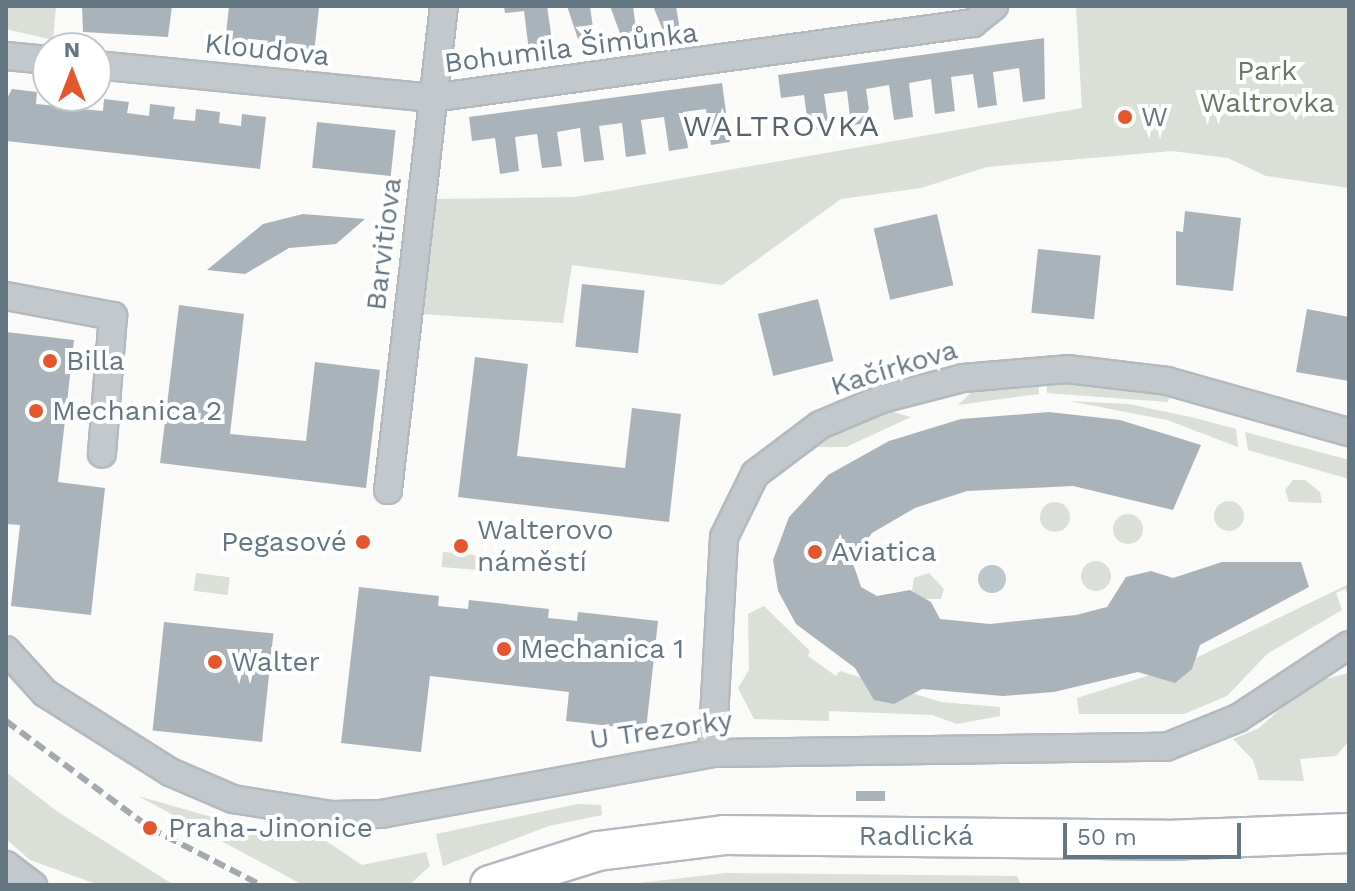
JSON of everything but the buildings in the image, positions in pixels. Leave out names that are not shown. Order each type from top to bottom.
[{"type":"main road","name":"Radlická","points":[[490,885],[598,851],[724,835],[1166,840],[1349,833]]},
{"type":"street","name":"Barvitiova","points":[[388,490],[444,6]]},
{"type":"street","name":"Bohumila Šimůnka","points":[[432,98],[973,23],[994,6]]},
{"type":"street","points":[[6,56],[32,58]]},
{"type":"street","name":"Kloudova","points":[[112,67],[432,98]]},
{"type":"street","points":[[6,296],[113,316],[102,454]]},
{"type":"street","name":"Kačírkova","points":[[712,753],[724,537],[755,474],[820,425],[882,399],[963,378],[1067,369],[1167,381],[1349,432]]},
{"type":"street","name":"U Trezorky","points":[[6,650],[45,693],[125,748],[203,788],[293,812],[381,814],[712,753],[1166,747],[1238,718],[1349,645]]},
{"type":"street","points":[[6,865],[33,885]]},
{"type":"green space","points":[[6,6],[56,6],[54,32],[32,32],[32,35],[6,29]]},
{"type":"green space","name":"Park Waltrovka","points":[[1076,6],[1349,6],[1349,188],[1266,176],[1228,158],[1172,151],[987,167],[921,188],[841,199],[722,285],[572,265],[563,323],[421,314],[432,199],[575,197],[1082,108]]},
{"type":"green space","points":[[1038,381],[1039,394],[958,405],[975,389]]},
{"type":"green space","points":[[1046,381],[1085,382],[1170,394],[1168,402],[1047,393]]},
{"type":"green space","points":[[1069,401],[1129,404],[1236,429],[1238,447],[1167,420]]},
{"type":"green space","points":[[886,410],[911,417],[846,447],[817,447],[811,453],[816,442]]},
{"type":"green space","points":[[1245,432],[1349,460],[1349,479],[1248,450]]},
{"type":"green space","points":[[1293,480],[1305,480],[1320,492],[1322,503],[1289,502],[1285,490]]},
{"type":"green space","points":[[1229,501],[1235,502],[1243,510],[1243,522],[1235,530],[1229,531],[1223,530],[1215,522],[1214,516],[1215,510],[1223,502]]},
{"type":"green space","points":[[1055,502],[1061,503],[1069,511],[1069,523],[1061,531],[1055,532],[1049,531],[1041,523],[1040,517],[1041,511],[1049,503]]},
{"type":"green space","points":[[1128,514],[1134,515],[1142,523],[1142,535],[1134,543],[1128,544],[1122,543],[1114,535],[1113,529],[1114,523],[1122,515]]},
{"type":"green space","points":[[443,552],[485,556],[484,571],[442,567]]},
{"type":"green space","points":[[1096,561],[1102,562],[1110,570],[1110,582],[1102,590],[1096,591],[1090,590],[1082,582],[1081,576],[1082,570],[1090,562]]},
{"type":"green space","points":[[196,573],[230,577],[228,595],[194,591]]},
{"type":"green space","points":[[929,573],[944,589],[941,599],[921,599],[912,590],[914,578]]},
{"type":"green space","points":[[1349,584],[1349,597],[1345,589],[1336,593],[1342,610],[1267,654],[1227,696],[1184,714],[1079,714],[1077,698],[1179,666]]},
{"type":"green space","points":[[764,606],[810,651],[808,656],[836,676],[840,671],[941,702],[1000,707],[1000,716],[957,724],[932,715],[829,711],[829,721],[754,719],[738,688],[749,670],[748,614]]},
{"type":"green space","points":[[1349,673],[1349,741],[1336,756],[1300,759],[1304,781],[1259,780],[1253,760],[1233,739],[1259,728],[1310,683]]},
{"type":"green space","points":[[6,772],[58,812],[174,885],[99,885],[30,860],[6,839]]},
{"type":"green space","points":[[138,796],[236,824],[323,839],[362,865],[426,852],[430,866],[409,885],[303,885]]},
{"type":"green space","points":[[578,804],[601,805],[602,815],[549,826],[443,866],[436,834]]},
{"type":"green space","points":[[726,873],[1017,876],[1021,885],[622,885]]},
{"type":"shaded area","points":[[992,565],[1002,569],[1006,579],[1002,589],[992,593],[982,589],[978,579],[982,569]]},
{"type":"railway","points":[[6,721],[150,828],[261,885]]},
{"type":"place","name":"W","points":[[1125,117]]},
{"type":"place","name":"Billa","points":[[50,361]]},
{"type":"place","name":"Mechanica 2","points":[[36,411]]},
{"type":"place","name":"Pegasové","points":[[363,542]]},
{"type":"place","name":"Walterovo náměstí","points":[[461,546]]},
{"type":"place","name":"Aviatica","points":[[815,552]]},
{"type":"place","name":"Mechanica 1","points":[[504,649]]},
{"type":"place","name":"Walter","points":[[215,662]]},
{"type":"place","name":"Praha-Jinonice","points":[[150,828]]},
{"type":"district","name":"WALTROVKA","points":[[782,126]]}]
